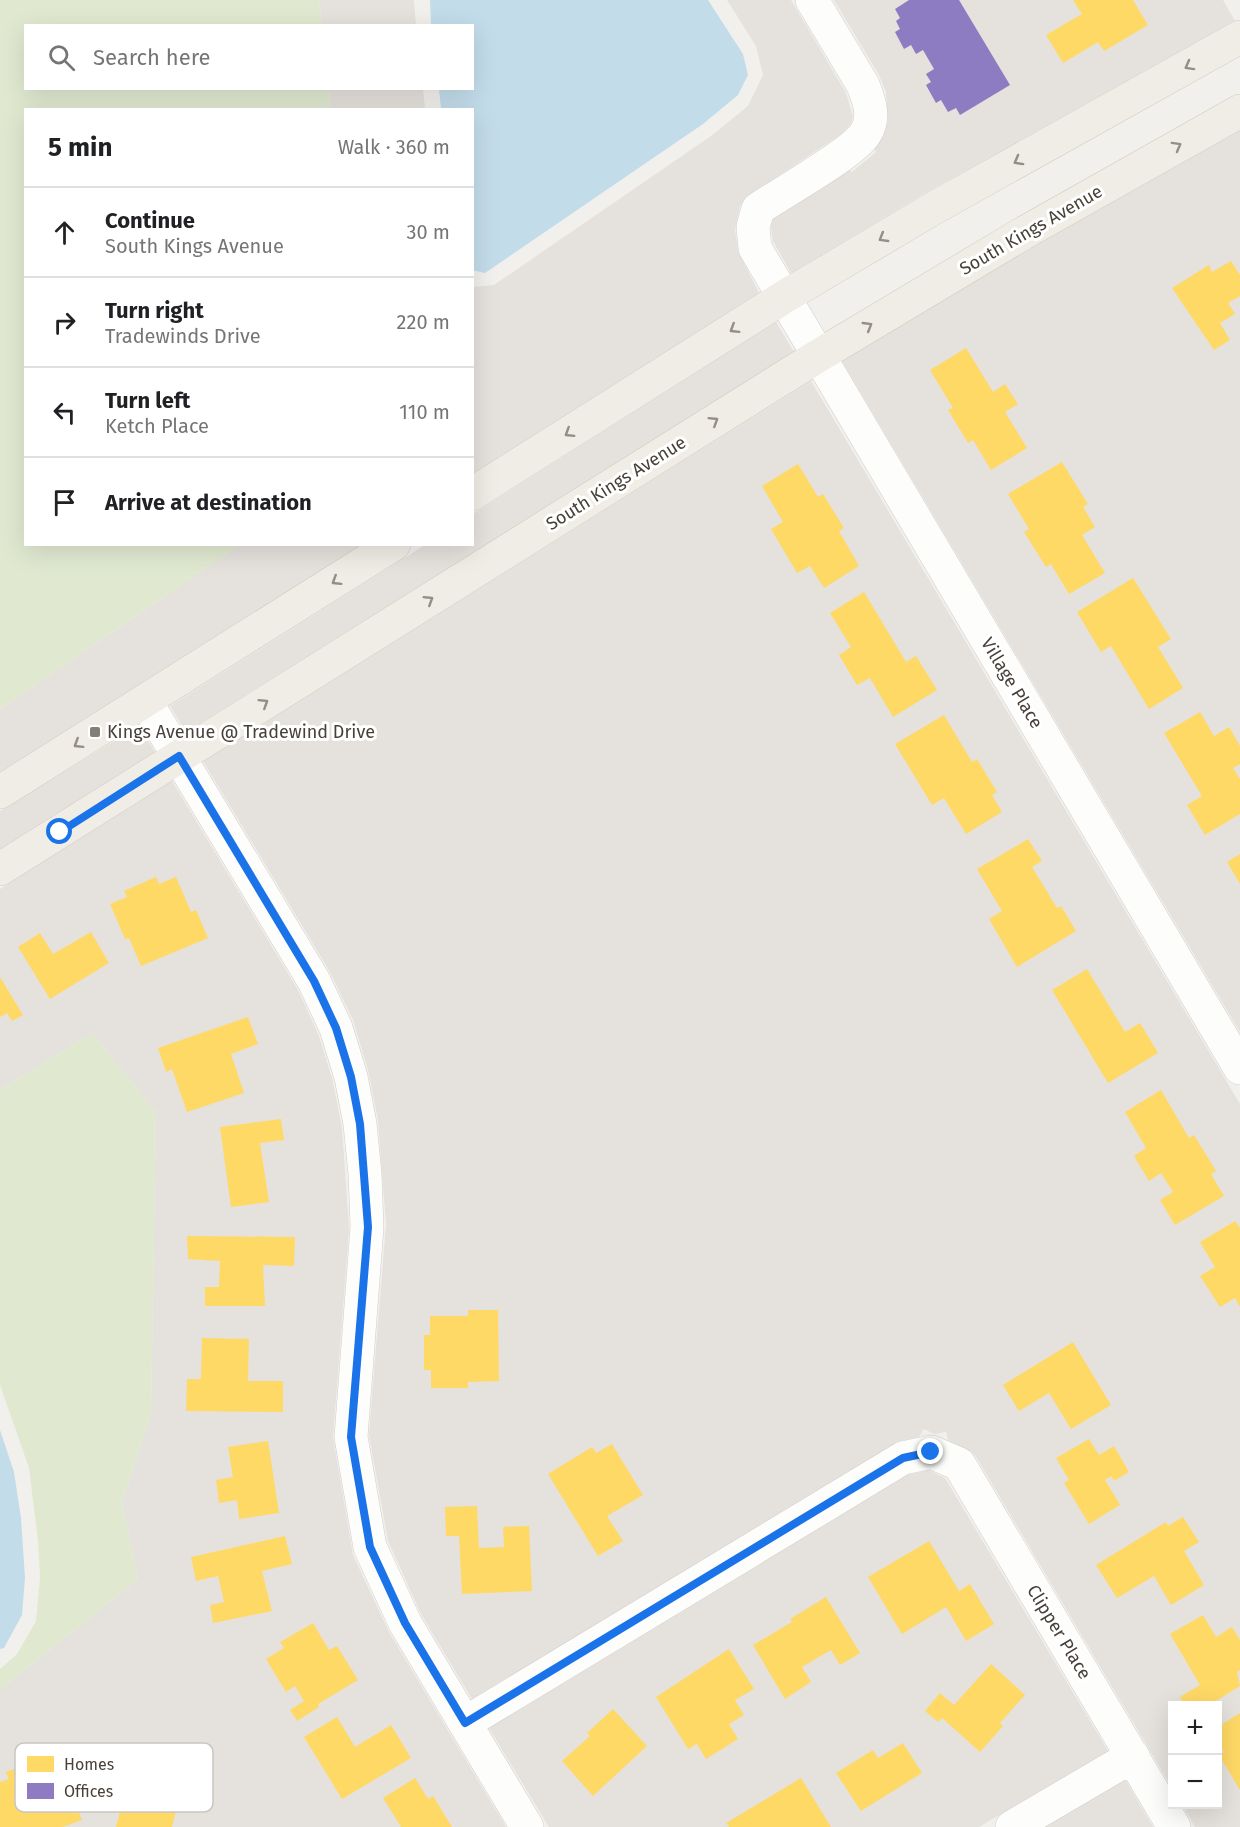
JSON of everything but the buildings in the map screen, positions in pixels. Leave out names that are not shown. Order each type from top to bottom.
[{"type":"main road","points":[[474,494],[783,297],[934,208],[1240,38]]},
{"type":"main road","name":"South Kings Avenue","points":[[0,869],[818,357],[1022,234],[1240,111]]},
{"type":"main road","points":[[0,792],[391,546]]},
{"type":"street","name":"Village Place","points":[[812,0],[863,85],[869,99],[872,117],[866,133],[852,147],[758,209],[753,227],[755,248],[1240,1068]]},
{"type":"street","points":[[146,702],[314,981],[336,1028],[351,1077],[360,1124],[368,1227],[351,1437],[370,1547],[405,1623],[527,1827]]},
{"type":"street","name":"Clipper Place","points":[[465,1723],[903,1458],[931,1452],[958,1464],[1174,1827]]},
{"type":"street","points":[[1012,1827],[1133,1756]]},
{"type":"shaded area","points":[[319,0],[414,0],[416,24],[322,24]]},
{"type":"shaded area","points":[[727,0],[791,0],[846,93],[853,117],[850,125],[840,135],[749,195],[740,206],[735,230],[738,251],[759,293],[474,474],[474,287],[494,285],[711,136],[748,106],[763,75],[756,46]]},
{"type":"shaded area","points":[[834,0],[1223,0],[1235,21],[925,193],[791,273],[773,241],[771,226],[773,219],[848,169],[852,172],[876,152],[874,148],[883,137],[888,120],[886,92],[879,75]]},
{"type":"shaded area","points":[[329,90],[423,90],[425,108],[331,108]]},
{"type":"shaded area","points":[[1240,130],[1240,1032],[842,361],[1031,248]]},
{"type":"shaded area","points":[[776,322],[794,352],[186,732],[170,706],[423,546],[474,546],[474,513]]},
{"type":"shaded area","points":[[811,381],[1240,1104],[1240,1827],[1195,1827],[1184,1809],[1222,1809],[1222,1701],[1168,1701],[1168,1781],[975,1455],[948,1440],[946,1432],[934,1434],[924,1429],[919,1437],[895,1444],[472,1699],[421,1614],[388,1541],[369,1435],[386,1224],[378,1120],[368,1070],[353,1020],[330,972],[203,761]]},
{"type":"shaded area","points":[[239,546],[361,546],[0,773],[0,709]]},
{"type":"shaded area","points":[[139,726],[155,752],[0,850],[0,811]]},
{"type":"shaded area","points":[[172,781],[298,990],[319,1036],[333,1082],[342,1128],[349,1229],[333,1437],[353,1555],[389,1632],[506,1827],[0,1827],[0,1690],[138,1579],[122,1503],[151,1414],[156,1112],[92,1033],[0,1090],[0,889]]},
{"type":"shaded area","points":[[927,1470],[945,1478],[1108,1751],[979,1827],[549,1827],[489,1728],[909,1474]]},
{"type":"shaded area","points":[[1125,1779],[1153,1827],[1044,1827]]},
{"type":"green space","points":[[0,0],[319,0],[322,24],[24,24],[24,90],[329,90],[331,108],[24,108],[24,546],[239,546],[0,709]]},
{"type":"green space","points":[[92,1033],[156,1112],[151,1414],[122,1503],[138,1579],[0,1690],[0,1669],[17,1654],[36,1621],[40,1578],[29,1468],[0,1385],[0,1090]]},
{"type":"water","points":[[430,0],[708,0],[743,54],[748,75],[738,95],[703,124],[485,273],[474,270],[474,108],[441,108],[439,90],[474,90],[474,24],[431,24]]},
{"type":"water","points":[[0,1430],[14,1472],[21,1518],[25,1578],[22,1615],[4,1648],[0,1649]]},
{"type":"place","name":"Kings Avenue @ Tradewind Drive","points":[[95,732]]},
{"type":"route","points":[[60,832],[179,756],[314,981],[336,1028],[351,1077],[360,1124],[365,1173],[368,1227],[351,1437],[370,1547],[405,1623],[465,1723],[903,1458],[931,1452]]}]
